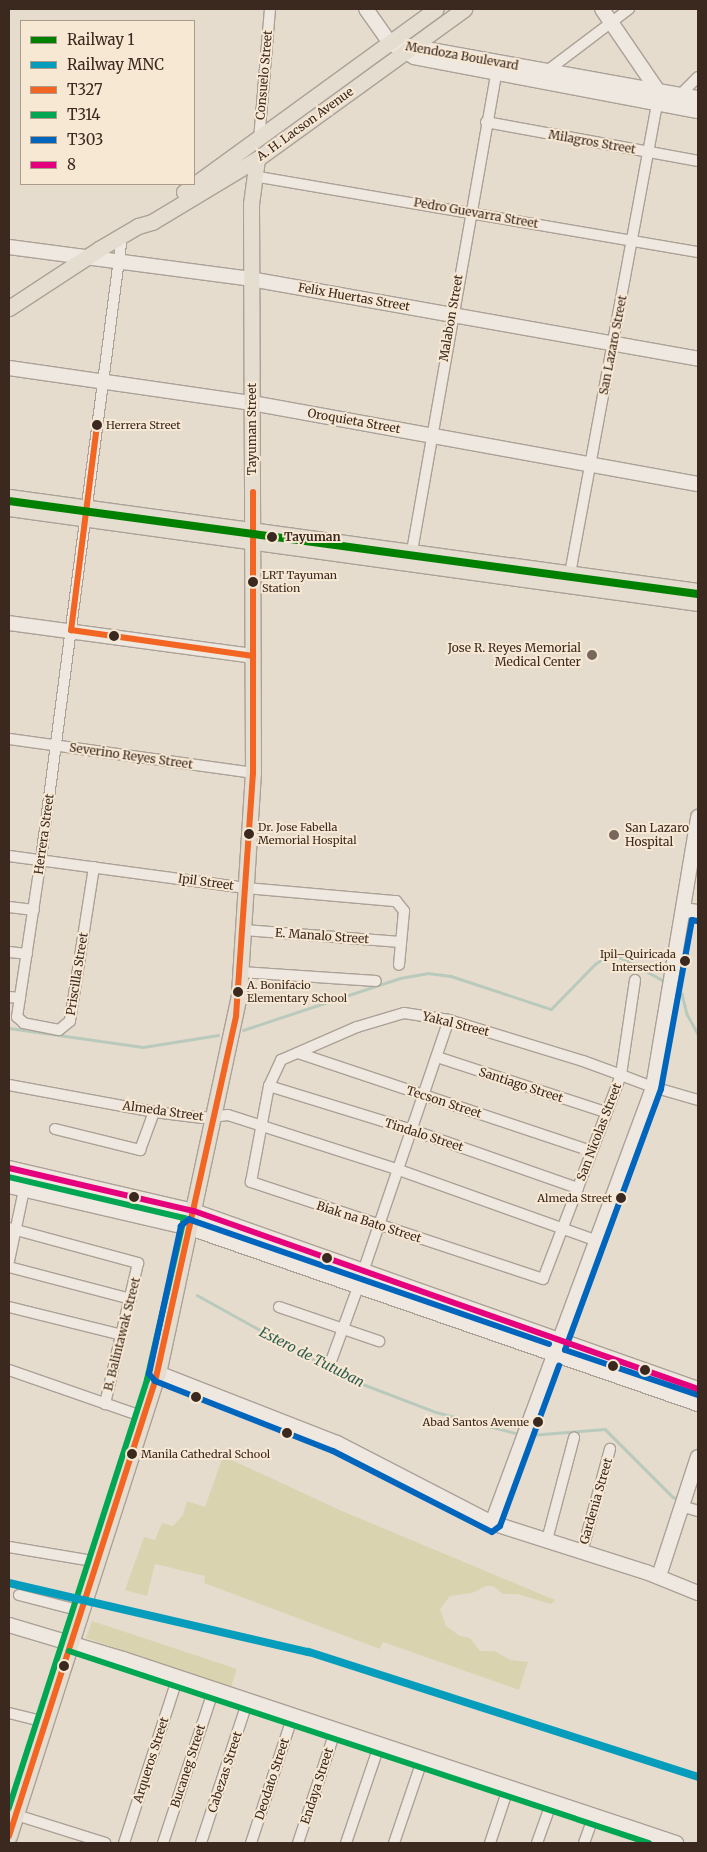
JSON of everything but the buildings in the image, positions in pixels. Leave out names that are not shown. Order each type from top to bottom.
[{"type":"main road","name":"A. H. Lacson Avenue","points":[[195,183],[259,140],[436,9]]},
{"type":"main road","name":"A. H. Lacson Avenue","points":[[9,308],[86,257],[138,226],[152,222],[257,159],[464,9]]},
{"type":"main road","name":"Tayuman Street","points":[[9,1836],[12,1814],[46,1722],[99,1562],[158,1373],[236,1016],[244,930],[253,773],[251,280],[253,176],[257,159]]},
{"type":"main road","name":"A. H. Lacson Avenue","points":[[138,226],[147,215],[192,185]]},
{"type":"main road","points":[[9,497],[86,513],[569,581],[698,603]]},
{"type":"main road","points":[[9,508],[86,513]]},
{"type":"main road","points":[[569,581],[698,591]]},
{"type":"street","name":"Consuelo Street","points":[[259,140],[270,9]]},
{"type":"street","points":[[366,9],[390,43]]},
{"type":"street","points":[[602,9],[612,22],[657,98]]},
{"type":"street","points":[[547,71],[629,9]]},
{"type":"street","name":"Mendoza Boulevard","points":[[390,43],[408,50],[496,73],[657,98],[680,95],[698,98]]},
{"type":"street","name":"Mendoza Boulevard","points":[[408,50],[547,71],[657,98],[698,111]]},
{"type":"street","name":"Malabon Street","points":[[411,558],[430,434],[496,73]]},
{"type":"street","points":[[680,95],[698,77]]},
{"type":"street","name":"San Lazaro Street","points":[[569,581],[657,98]]},
{"type":"street","name":"Milagros Street","points":[[486,122],[698,161]]},
{"type":"street","name":"Pedro Guevarra Street","points":[[253,176],[470,211],[698,252]]},
{"type":"street","name":"Herrera Street","points":[[18,1016],[41,859],[122,236]]},
{"type":"street","name":"Felix Huertas Street","points":[[9,247],[251,280],[614,342],[698,359]]},
{"type":"street","name":"Oroquieta Street","points":[[9,368],[252,403],[698,484]]},
{"type":"street","points":[[9,623],[253,656]]},
{"type":"street","name":"Severino Reyes Street","points":[[9,739],[253,773]]},
{"type":"street","points":[[492,1523],[653,1087],[672,985],[692,911],[698,817]]},
{"type":"street","name":"Ipil Street","points":[[9,856],[246,888],[396,901],[404,912],[399,965]]},
{"type":"street","name":"Priscilla Street","points":[[18,1016],[24,1023],[59,1030],[70,1021],[94,867]]},
{"type":"street","points":[[9,907],[34,910]]},
{"type":"street","name":"E. Manalo Street","points":[[244,930],[401,942]]},
{"type":"street","points":[[9,952],[27,954]]},
{"type":"street","points":[[241,972],[376,981]]},
{"type":"street","name":"San Nicolas Street","points":[[543,1279],[605,1112],[621,1075],[635,980]]},
{"type":"street","points":[[9,997],[20,998]]},
{"type":"street","name":"Yakal Street","points":[[262,1125],[269,1086],[281,1060],[357,1027],[404,1013],[449,1020],[698,1100]]},
{"type":"street","points":[[362,1272],[449,1020]]},
{"type":"street","name":"Tecson Street","points":[[298,1053],[591,1151]]},
{"type":"street","name":"Santiago Street","points":[[437,1057],[605,1112]]},
{"type":"street","name":"Almeda Street","points":[[9,1085],[154,1112],[213,1117],[228,1115],[398,1170],[597,1241]]},
{"type":"street","name":"Tindalo Street","points":[[269,1086],[412,1130],[578,1188]]},
{"type":"street","points":[[55,1129],[140,1150],[154,1112]]},
{"type":"street","name":"Biak na Bato Street","points":[[262,1125],[251,1182],[378,1226],[543,1279]]},
{"type":"street","points":[[9,1168],[194,1211],[362,1272],[698,1389]]},
{"type":"street","points":[[9,1186],[190,1228],[698,1404]]},
{"type":"street","points":[[9,1261],[13,1229],[24,1190]]},
{"type":"street","name":"B. Balintawak Street","points":[[13,1229],[138,1263],[105,1404]]},
{"type":"street","points":[[9,1267],[131,1299]]},
{"type":"street","points":[[330,1364],[344,1331],[358,1287]]},
{"type":"street","points":[[9,1307],[122,1335]]},
{"type":"street","points":[[279,1307],[344,1331],[380,1341]]},
{"type":"street","points":[[9,1370],[144,1417]]},
{"type":"street","points":[[158,1373],[337,1443],[492,1523],[659,1576],[698,1593]]},
{"type":"street","points":[[547,1540],[574,1438]]},
{"type":"street","name":"Gardenia Street","points":[[582,1552],[610,1450]]},
{"type":"street","points":[[659,1576],[698,1457]]},
{"type":"street","points":[[683,1502],[698,1512]]},
{"type":"street","points":[[9,1547],[99,1562]]},
{"type":"street","points":[[20,1595],[82,1611]]},
{"type":"street","points":[[9,1625],[72,1643],[380,1743],[676,1843]]},
{"type":"street","name":"Arqueros Street","points":[[124,1843],[178,1677]]},
{"type":"street","name":"Bucaneg Street","points":[[163,1843],[214,1689]]},
{"type":"street","name":"Cabezas Street","points":[[201,1843],[248,1700]]},
{"type":"street","points":[[9,1713],[46,1722]]},
{"type":"street","name":"Deodato Street","points":[[251,1843],[293,1715]]},
{"type":"street","name":"Endaya Street","points":[[298,1843],[336,1729]]},
{"type":"street","points":[[346,1843],[380,1743]]},
{"type":"street","points":[[394,1843],[422,1758]]},
{"type":"street","points":[[490,1843],[509,1786]]},
{"type":"street","points":[[537,1843],[552,1801]]},
{"type":"street","points":[[12,1814],[105,1843]]},
{"type":"street","points":[[584,1843],[594,1815]]},
{"type":"shaded area","points":[[223,1456],[342,1511],[555,1600],[551,1604],[517,1594],[503,1594],[493,1586],[486,1586],[472,1593],[450,1596],[440,1609],[446,1626],[460,1636],[470,1638],[480,1651],[494,1651],[511,1660],[528,1662],[519,1690],[383,1642],[380,1649],[204,1583],[205,1576],[155,1564],[147,1596],[125,1590],[144,1537],[155,1540],[162,1523],[173,1526],[183,1515],[187,1501],[205,1507]]},
{"type":"shaded area","points":[[92,1621],[237,1669],[231,1687],[86,1638]]},
{"type":"waterway","points":[[243,1030],[400,978],[427,973],[451,976],[551,1009],[595,964],[607,956],[622,958],[666,982]]},
{"type":"waterway","points":[[674,988],[682,994],[687,1014],[698,1034]]},
{"type":"waterway","points":[[9,1028],[143,1047],[218,1035]]},
{"type":"waterway","name":"Estero de Tutuban","points":[[197,1295],[347,1378],[436,1412],[519,1434]]},
{"type":"waterway","name":"Estero de Tutuban","points":[[530,1435],[605,1429],[673,1497],[680,1500]]},
{"type":"waterway","name":"Estero de Tutuban","points":[[688,1502],[698,1505]]},
{"type":"rail line","name":"1","points":[[9,501],[698,594]]},
{"type":"rail line","name":"MNC","points":[[9,1583],[309,1652],[698,1777]]},
{"type":"transit line","name":"T327","points":[[97,425],[71,630],[253,656]]},
{"type":"transit line","name":"T327","points":[[9,1836],[155,1382],[236,1016],[253,773],[253,492]]},
{"type":"transit line","name":"T303","points":[[697,921],[692,920],[661,1089],[565,1350],[698,1395]]},
{"type":"transit line","name":"8","points":[[9,1168],[194,1211],[698,1389]]},
{"type":"transit line","name":"T314","points":[[9,1177],[184,1218],[147,1380],[9,1808]]},
{"type":"transit line","name":"T303","points":[[549,1344],[189,1219],[181,1226],[149,1374],[155,1381],[333,1451],[492,1532],[500,1526],[559,1366]]},
{"type":"transit line","name":"T314","points":[[69,1651],[649,1843]]},
{"type":"place","name":"Herrera Street","points":[[97,425]]},
{"type":"place","name":"Tayuman","points":[[272,537]]},
{"type":"place","name":"LRT Tayuman Station","points":[[253,582]]},
{"type":"place","name":"Jose R. Reyes Memorial Medical Center","points":[[592,655]]},
{"type":"place","name":"Dr. Jose Fabella Memorial Hospital","points":[[249,834]]},
{"type":"place","name":"San Lazaro Hospital","points":[[614,835]]},
{"type":"place","name":"Ipil–Quiricada Intersection","points":[[685,961]]},
{"type":"place","name":"A. Bonifacio Elementary School","points":[[238,992]]},
{"type":"place","name":"Almeda Street","points":[[621,1198]]},
{"type":"place","name":"Abad Santos Avenue","points":[[538,1422]]},
{"type":"place","name":"Manila Cathedral School","points":[[132,1454]]}]
